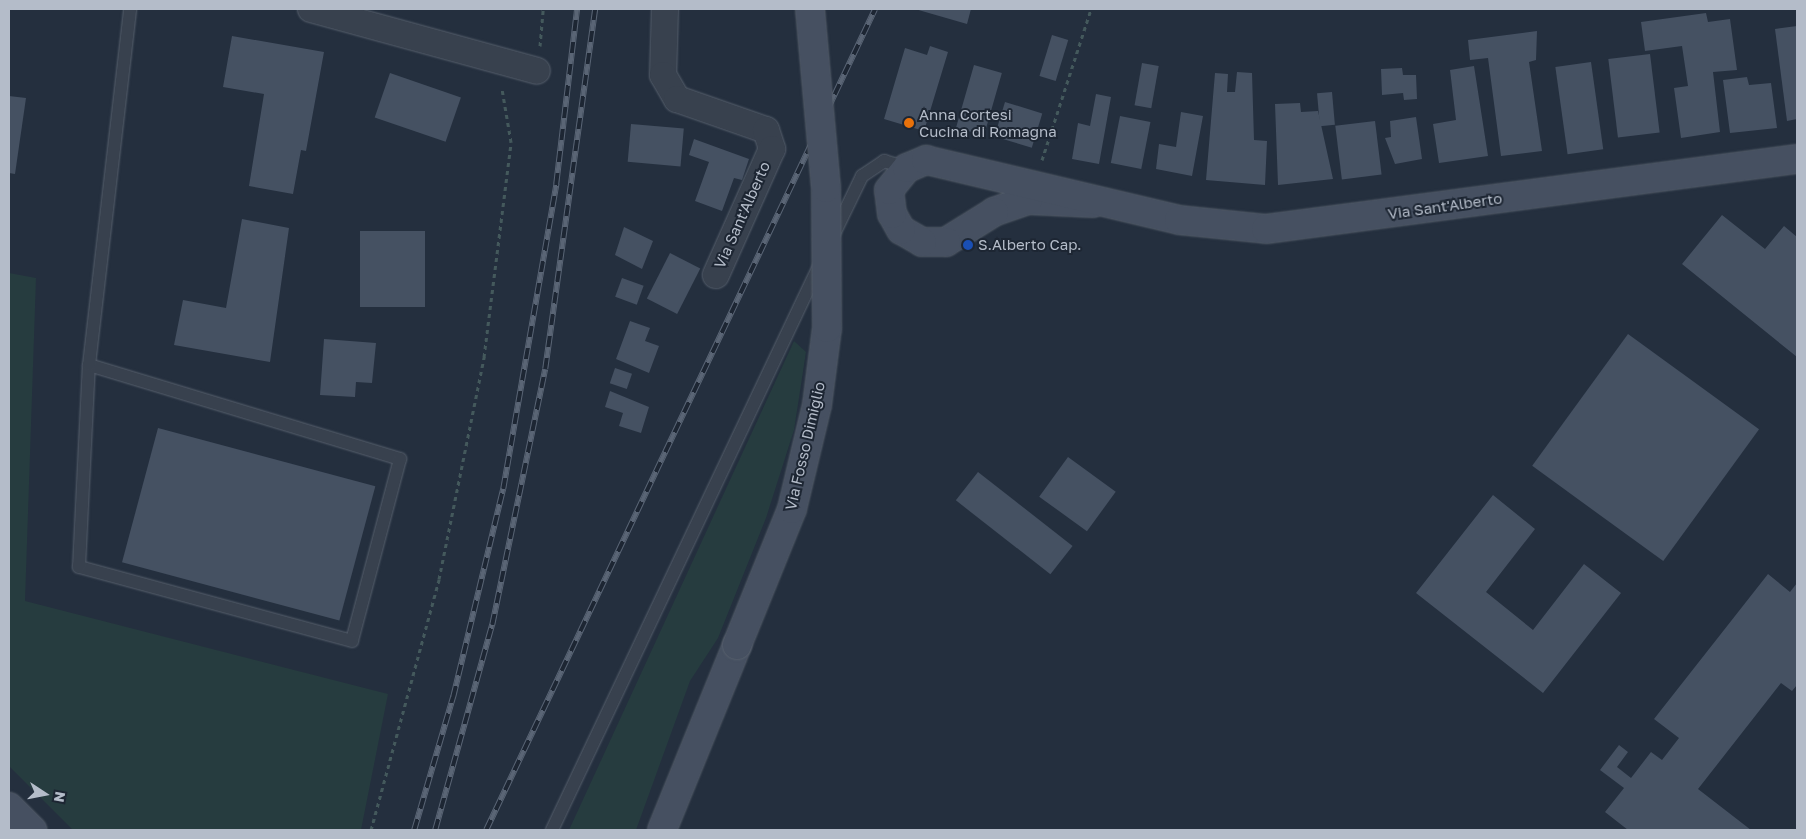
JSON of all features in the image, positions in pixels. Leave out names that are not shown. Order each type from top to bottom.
[{"type":"street","points":[[311,9],[340,13],[537,71]]},
{"type":"street","name":"Via Sant'Alberto","points":[[665,9],[663,76],[677,99],[766,130],[772,149],[716,275]]},
{"type":"street","name":"Via Fosso Dimiglio","points":[[662,830],[792,509],[817,405],[827,328],[826,188],[810,9]]},
{"type":"street","name":"Via Sant'Alberto","points":[[1093,203],[1028,200],[994,212],[946,242],[922,242],[901,230],[892,214],[889,190],[907,168],[926,160],[995,176],[1093,203],[1179,220],[1266,229],[1797,159]]},
{"type":"street","points":[[994,212],[999,202],[995,176]]},
{"type":"street","points":[[9,807],[32,830]]},
{"type":"lane","points":[[88,365],[400,459],[352,641],[79,567],[88,365],[130,9]]},
{"type":"lane","points":[[552,830],[862,176],[884,161],[907,168]]},
{"type":"path","points":[[1033,187],[1092,9]]},
{"type":"path","points":[[371,830],[437,589],[484,357],[511,142],[495,59]]},
{"type":"green space","points":[[9,273],[36,278],[25,601],[388,694],[361,830],[73,830],[9,766]]},
{"type":"green space","points":[[794,341],[806,352],[794,430],[766,518],[718,638],[690,681],[636,830],[569,830]]},
{"type":"building","points":[[915,9],[971,9],[967,24]]},
{"type":"building","points":[[1706,13],[1708,22],[1730,19],[1737,70],[1713,72],[1720,132],[1681,138],[1674,88],[1688,86],[1682,46],[1645,51],[1641,22]]},
{"type":"building","points":[[1797,26],[1797,119],[1787,121],[1775,29]]},
{"type":"building","points":[[1537,31],[1536,60],[1529,62],[1542,151],[1501,156],[1488,58],[1470,60],[1468,40]]},
{"type":"building","points":[[1052,35],[1068,40],[1056,81],[1039,76]]},
{"type":"building","points":[[232,36],[324,52],[306,151],[301,150],[293,194],[249,186],[264,94],[223,87]]},
{"type":"building","points":[[930,46],[948,52],[924,131],[884,119],[905,48],[927,55]]},
{"type":"building","points":[[1650,54],[1660,132],[1618,138],[1608,59]]},
{"type":"building","points":[[1591,62],[1603,149],[1568,154],[1555,67]]},
{"type":"building","points":[[1142,63],[1159,66],[1151,108],[1135,105]]},
{"type":"building","points":[[974,65],[1002,73],[984,135],[956,127]]},
{"type":"building","points":[[1474,66],[1488,156],[1439,163],[1433,124],[1456,120],[1450,70]]},
{"type":"building","points":[[1402,68],[1403,75],[1416,75],[1417,99],[1404,100],[1403,93],[1382,95],[1381,69]]},
{"type":"building","points":[[1237,72],[1252,73],[1254,140],[1267,141],[1265,185],[1206,180],[1215,73],[1228,74],[1227,92],[1235,92]]},
{"type":"building","points":[[390,73],[461,97],[446,142],[375,117]]},
{"type":"building","points":[[1747,77],[1749,85],[1771,83],[1777,128],[1730,133],[1723,80]]},
{"type":"building","points":[[1332,92],[1335,125],[1320,126],[1317,93]]},
{"type":"building","points":[[1096,94],[1111,97],[1099,164],[1072,159],[1078,123],[1090,126]]},
{"type":"building","points":[[9,96],[26,98],[15,174],[9,173]]},
{"type":"building","points":[[1005,102],[1042,113],[1032,148],[994,136]]},
{"type":"building","points":[[1300,103],[1301,112],[1318,111],[1333,179],[1278,185],[1275,104]]},
{"type":"building","points":[[1181,112],[1203,116],[1192,176],[1156,169],[1159,144],[1176,147]]},
{"type":"building","points":[[1120,116],[1150,122],[1141,169],[1111,163]]},
{"type":"building","points":[[1416,117],[1422,159],[1395,164],[1385,138],[1391,137],[1390,121]]},
{"type":"building","points":[[1375,121],[1382,175],[1342,179],[1335,126]]},
{"type":"building","points":[[631,124],[684,129],[680,166],[628,162]]},
{"type":"building","points":[[694,139],[749,159],[742,180],[734,178],[722,211],[695,201],[709,162],[689,155]]},
{"type":"building","points":[[1722,215],[1765,249],[1784,226],[1797,237],[1797,357],[1682,264]]},
{"type":"building","points":[[242,219],[289,228],[270,362],[174,345],[183,300],[226,308]]},
{"type":"building","points":[[624,227],[653,241],[642,269],[615,255]]},
{"type":"building","points":[[360,231],[425,231],[425,307],[360,307]]},
{"type":"building","points":[[670,253],[700,268],[677,314],[647,298]]},
{"type":"building","points":[[622,278],[644,286],[637,305],[615,297]]},
{"type":"building","points":[[630,321],[650,328],[645,341],[659,346],[649,373],[616,359]]},
{"type":"building","points":[[1628,334],[1759,429],[1663,561],[1532,466]]},
{"type":"building","points":[[324,339],[376,343],[372,383],[356,382],[355,397],[320,395]]},
{"type":"building","points":[[615,368],[632,374],[627,389],[610,383]]},
{"type":"building","points":[[610,391],[649,407],[641,433],[619,426],[623,413],[605,407]]},
{"type":"building","points":[[158,428],[375,486],[339,620],[122,562]]},
{"type":"building","points":[[1068,457],[1116,492],[1087,531],[1039,497]]},
{"type":"building","points":[[978,472],[1073,546],[1050,574],[956,500]]},
{"type":"building","points":[[1493,495],[1535,529],[1486,592],[1533,630],[1584,564],[1621,593],[1543,693],[1416,593]]},
{"type":"building","points":[[1768,574],[1790,592],[1797,583],[1797,685],[1792,691],[1781,683],[1698,789],[1751,830],[1628,830],[1605,812],[1624,788],[1600,770],[1619,745],[1628,752],[1617,767],[1631,778],[1651,752],[1662,760],[1679,738],[1654,719]]},
{"type":"railway","points":[[414,830],[453,697],[503,489],[556,184],[577,9]]},
{"type":"railway","points":[[435,830],[492,625],[545,369],[595,9]]},
{"type":"railway","points":[[486,830],[875,9]]},
{"type":"place","name":"Anna Cortesi Cucina di Romagna","points":[[909,123]]},
{"type":"place","name":"S.Alberto Cap.","points":[[968,245]]}]
